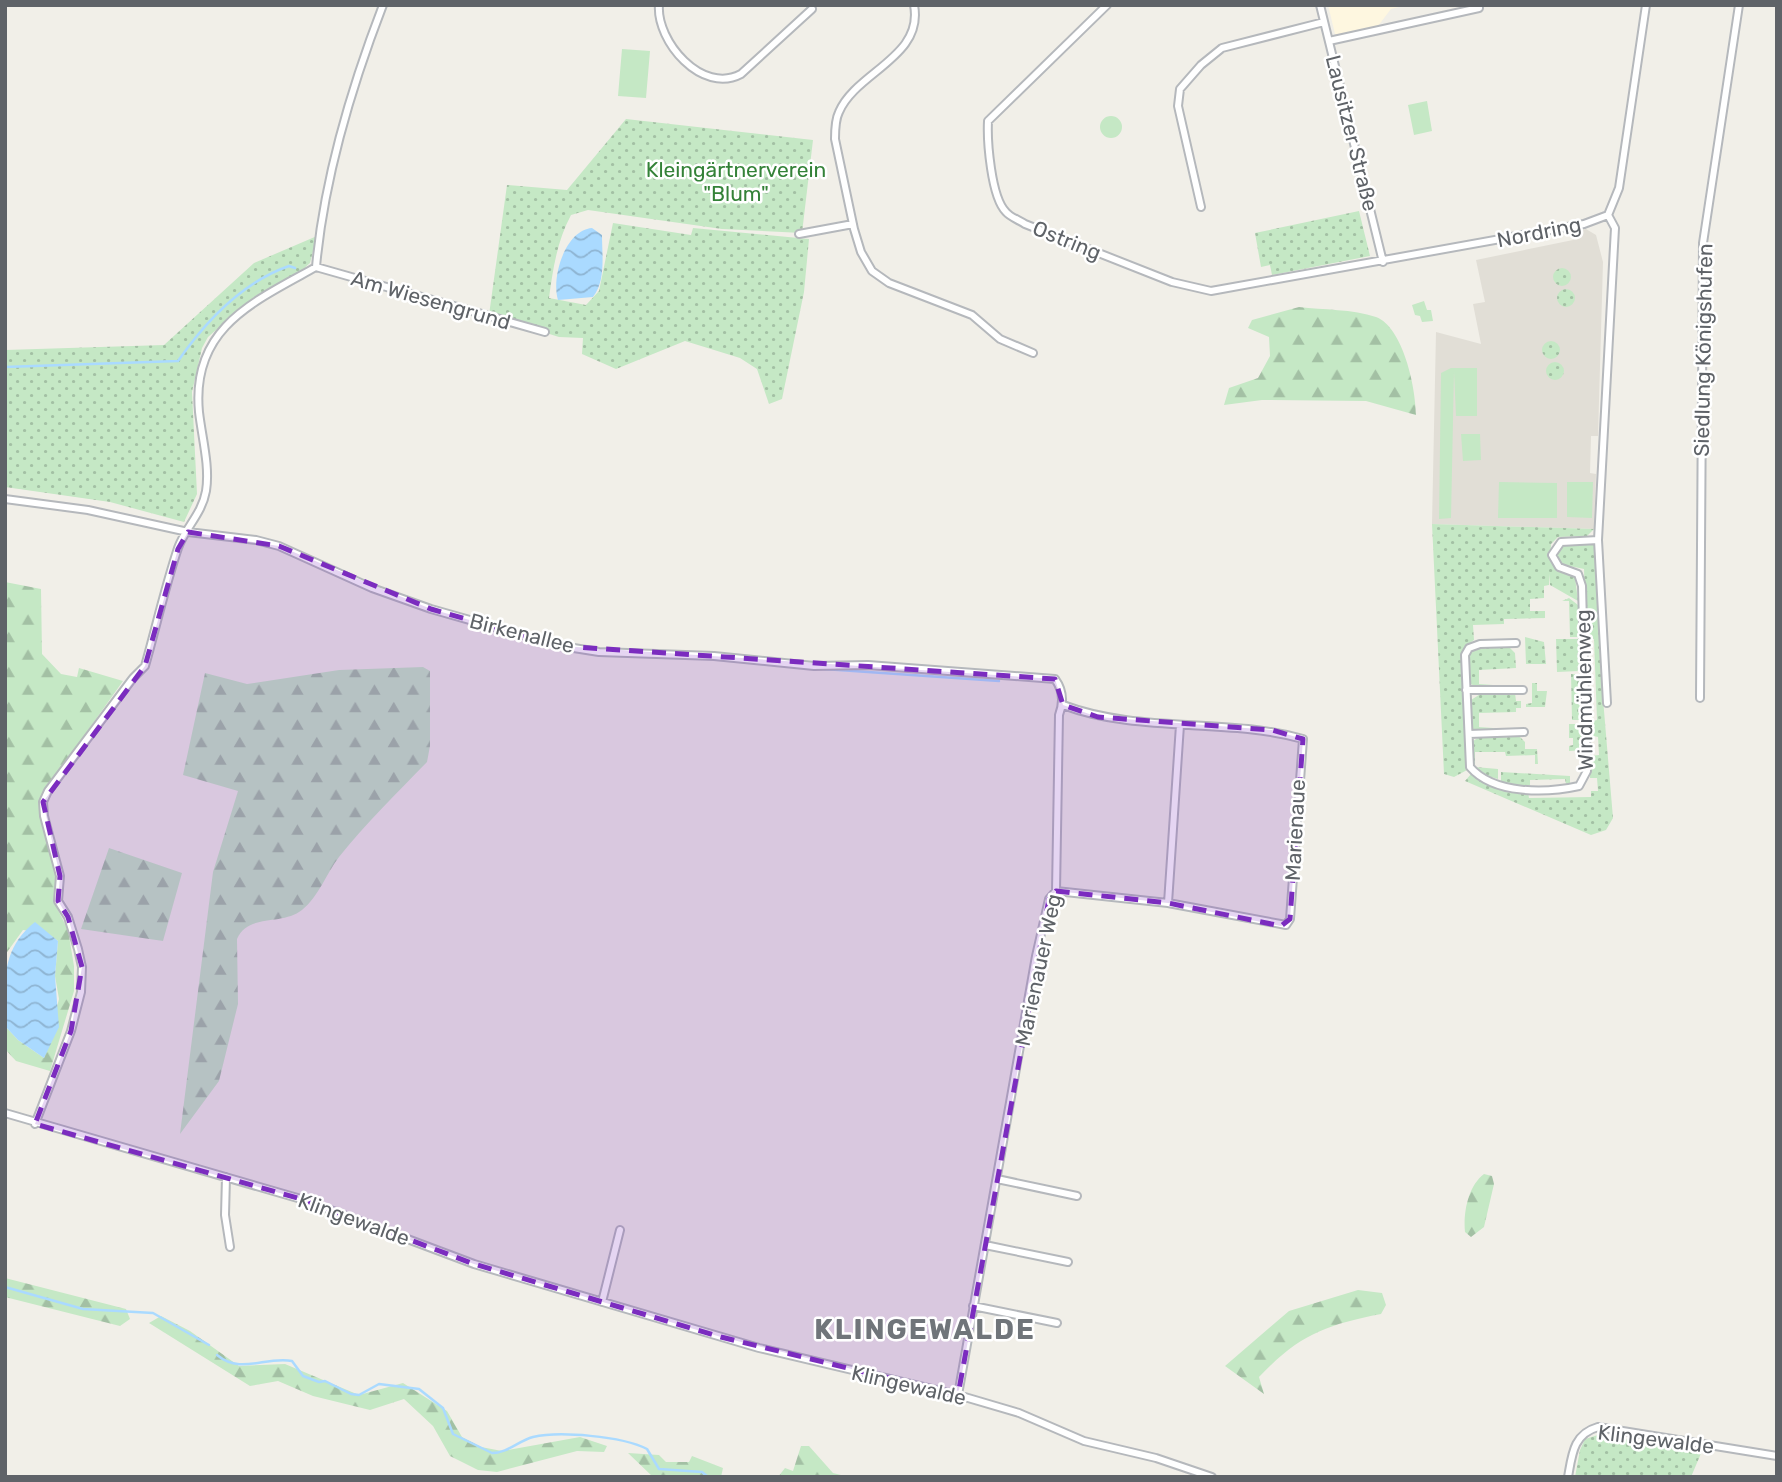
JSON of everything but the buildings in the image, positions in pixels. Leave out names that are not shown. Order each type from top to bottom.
[{"type":"street","points":[[36,1124],[71,1031],[81,992],[82,967],[68,917],[58,901],[60,876],[43,803],[48,791],[133,678],[145,666],[178,549],[199,513],[206,490],[198,394],[206,351],[223,328],[258,299],[316,267],[325,196],[369,40],[383,5]]},
{"type":"street","points":[[659,5],[661,29],[672,46],[694,69],[729,78],[741,74],[812,9]]},
{"type":"street","points":[[914,5],[915,20],[904,45],[845,102],[836,120],[835,139],[853,224],[866,262],[880,278],[972,314],[1000,339],[1034,353]]},
{"type":"street","name":"Ostring","points":[[1107,5],[988,121],[987,144],[1005,212],[1059,238],[1200,290],[1227,290],[1383,262]]},
{"type":"street","name":"Lausitzer Straße","points":[[1320,5],[1383,262]]},
{"type":"street","points":[[1329,41],[1479,8],[1478,5]]},
{"type":"street","name":"Nordring","points":[[1383,262],[1584,225],[1608,215],[1619,188],[1646,5]]},
{"type":"street","name":"Siedlung Königshufen","points":[[1700,698],[1703,243],[1739,5]]},
{"type":"street","points":[[1201,207],[1178,106],[1180,89],[1201,65],[1222,48],[1324,22]]},
{"type":"street","name":"Windmühlenweg","points":[[1607,703],[1598,540],[1615,229],[1608,215]]},
{"type":"street","points":[[799,233],[853,224]]},
{"type":"street","name":"Am Wiesengrund","points":[[316,267],[545,332]]},
{"type":"street","name":"Birkenallee","points":[[5,499],[88,510],[188,532],[256,540],[279,546],[372,588],[431,610],[561,646],[599,652],[714,656],[814,666],[868,666],[1055,679]]},
{"type":"street","name":"Windmühlenweg","points":[[1516,643],[1469,648],[1464,659],[1470,767],[1501,785],[1526,790],[1569,788],[1584,782],[1587,771],[1582,586],[1578,574],[1559,567],[1552,555],[1561,541],[1598,540]]},
{"type":"street","name":"Marienauer Weg","points":[[958,1395],[1036,956],[1049,899],[1056,891],[1059,715],[1063,705],[1060,686],[1055,679]]},
{"type":"street","points":[[1466,690],[1523,690]]},
{"type":"street","name":"Marienaue","points":[[1056,891],[1168,903],[1281,926],[1289,922],[1303,739],[1272,730],[1098,718],[1063,705]]},
{"type":"street","points":[[1168,903],[1180,725]]},
{"type":"street","points":[[1469,734],[1524,732]]},
{"type":"street","name":"Klingewalde","points":[[5,1113],[301,1199],[474,1264],[760,1348],[958,1395],[1019,1413],[1084,1441],[1156,1458],[1212,1477]]},
{"type":"street","points":[[226,1177],[225,1215],[230,1247]]},
{"type":"street","points":[[997,1179],[1077,1196]]},
{"type":"street","points":[[602,1302],[620,1230]]},
{"type":"street","points":[[985,1245],[1068,1262]]},
{"type":"street","points":[[973,1306],[1057,1323]]},
{"type":"street","name":"Klingewalde","points":[[1568,1477],[1575,1444],[1583,1433],[1598,1427],[1777,1456]]},
{"type":"highlighted area","points":[[188,532],[279,546],[431,609],[561,646],[1055,679],[1063,705],[1098,717],[1272,730],[1303,739],[1290,919],[1281,926],[1168,903],[1056,891],[1049,899],[958,1395],[721,1337],[474,1264],[301,1199],[35,1124],[71,1031],[82,967],[68,917],[58,901],[60,876],[43,802],[145,666],[178,549]]},
{"type":"shaded area","points":[[1328,5],[1407,5],[1391,9],[1375,30],[1340,37],[1335,34]]},
{"type":"shaded area","points":[[1586,229],[1596,235],[1603,262],[1598,436],[1591,436],[1590,473],[1596,474],[1594,529],[1432,524],[1436,332],[1481,344],[1473,304],[1485,302],[1476,260],[1573,240],[1572,233]]},
{"type":"green space","points":[[622,49],[650,51],[646,98],[618,96]]},
{"type":"green space","points":[[1427,101],[1432,131],[1414,135],[1408,105]]},
{"type":"green space","points":[[1111,116],[1119,119],[1122,127],[1119,135],[1111,138],[1103,135],[1100,127],[1103,119]]},
{"type":"green space","name":"Kleingärtnerverein \"Blum\"","points":[[626,119],[813,140],[802,233],[722,229],[588,210],[571,215],[566,225],[556,255],[549,298],[586,305],[599,291],[613,223],[691,235],[693,228],[809,239],[804,292],[782,399],[769,404],[757,369],[740,358],[685,341],[616,369],[582,354],[583,338],[559,337],[489,315],[507,185],[567,190]]},
{"type":"green space","points":[[1359,211],[1370,256],[1272,275],[1270,265],[1261,267],[1255,233]]},
{"type":"green space","points":[[317,236],[310,263],[299,273],[254,297],[208,337],[202,348],[192,392],[197,494],[184,522],[110,502],[5,487],[5,350],[164,345],[254,263]]},
{"type":"green space","points":[[1562,268],[1570,273],[1571,277],[1566,285],[1562,286],[1554,281],[1553,277],[1558,269]]},
{"type":"green space","points":[[1566,289],[1574,294],[1575,298],[1570,306],[1566,307],[1558,302],[1557,298],[1562,290]]},
{"type":"green space","points":[[1424,301],[1427,310],[1431,310],[1433,321],[1422,322],[1420,316],[1415,315],[1412,305]]},
{"type":"green space","points":[[1299,307],[1358,312],[1376,317],[1385,323],[1401,345],[1414,390],[1416,415],[1366,401],[1262,400],[1224,405],[1229,388],[1258,378],[1270,356],[1269,337],[1248,328],[1252,320]]},
{"type":"green space","points":[[1551,341],[1559,346],[1560,350],[1555,358],[1551,359],[1543,354],[1542,350],[1547,342]]},
{"type":"green space","points":[[1555,362],[1561,365],[1564,371],[1561,377],[1555,380],[1549,377],[1546,371],[1549,365]]},
{"type":"green space","points":[[1451,368],[1477,368],[1477,416],[1456,416],[1454,372],[1451,518],[1439,519],[1441,373]]},
{"type":"green space","points":[[1461,434],[1480,434],[1481,460],[1463,461]]},
{"type":"green space","points":[[1499,482],[1557,483],[1557,518],[1498,518]]},
{"type":"green space","points":[[1567,482],[1593,482],[1592,518],[1567,517]]},
{"type":"green space","points":[[1432,524],[1594,529],[1587,536],[1558,537],[1551,544],[1549,585],[1544,586],[1544,598],[1530,599],[1530,611],[1545,611],[1545,618],[1504,619],[1504,624],[1473,625],[1474,640],[1465,646],[1461,657],[1467,770],[1454,777],[1444,774]]},
{"type":"green space","points":[[1591,543],[1596,546],[1600,663],[1613,818],[1606,830],[1591,835],[1465,781],[1471,774],[1510,792],[1528,792],[1529,798],[1591,797],[1591,791],[1598,791],[1597,778],[1590,778],[1590,756],[1599,755],[1598,737],[1589,735],[1589,722],[1597,720],[1594,639],[1586,638],[1584,569],[1560,564],[1555,554],[1563,544]]},
{"type":"green space","points":[[1549,560],[1557,570],[1575,577],[1578,601],[1550,585]]},
{"type":"green space","points":[[5,582],[41,589],[42,654],[61,674],[77,677],[79,668],[123,681],[42,795],[40,808],[55,873],[56,906],[68,930],[74,966],[74,991],[50,1071],[16,1061],[5,1049],[5,1026],[18,1040],[44,1058],[59,999],[55,976],[58,941],[47,933],[23,930],[5,955]]},
{"type":"green space","points":[[1569,598],[1578,605],[1578,637],[1570,637],[1569,601],[1562,601]]},
{"type":"green space","points":[[1525,637],[1544,642],[1546,664],[1526,664]]},
{"type":"green space","points":[[1556,639],[1578,639],[1579,671],[1557,672]]},
{"type":"green space","points":[[1478,647],[1510,648],[1515,653],[1516,668],[1479,670],[1479,684],[1521,687],[1476,687],[1471,684],[1467,655]]},
{"type":"green space","points":[[423,667],[430,671],[430,746],[427,762],[349,844],[302,910],[285,918],[257,923],[242,931],[237,939],[238,1004],[219,1081],[180,1134],[213,872],[238,791],[183,775],[205,673],[247,684],[339,670]]},
{"type":"green space","points":[[1571,674],[1580,674],[1582,720],[1572,720]]},
{"type":"green space","points":[[1532,683],[1537,683],[1537,691],[1547,691],[1545,707],[1526,707],[1526,704],[1532,703]]},
{"type":"green space","points":[[1482,693],[1515,693],[1516,701],[1521,701],[1521,708],[1516,708],[1516,712],[1479,713],[1479,727],[1521,730],[1473,729],[1471,700]]},
{"type":"green space","points":[[1569,724],[1583,724],[1583,750],[1569,751],[1573,738],[1569,738]]},
{"type":"green space","points":[[1481,736],[1519,736],[1525,742],[1525,749],[1537,749],[1538,764],[1535,764],[1535,755],[1506,756],[1505,752],[1475,752],[1475,767],[1498,769],[1498,779],[1481,774],[1471,763],[1473,741]]},
{"type":"green space","points":[[1501,772],[1570,776],[1570,783],[1566,784],[1565,779],[1530,780],[1530,785],[1512,786],[1501,781]]},
{"type":"green space","points":[[109,848],[182,873],[163,941],[81,929]]},
{"type":"green space","points":[[1484,1174],[1492,1176],[1494,1184],[1484,1227],[1471,1237],[1465,1232],[1466,1208],[1474,1185]]},
{"type":"green space","points":[[5,1278],[126,1309],[130,1319],[120,1326],[5,1297]]},
{"type":"green space","points":[[1358,1290],[1382,1293],[1386,1305],[1381,1314],[1328,1328],[1300,1342],[1259,1377],[1264,1394],[1225,1366],[1289,1311]]},
{"type":"green space","points":[[161,1316],[190,1331],[239,1366],[285,1364],[359,1395],[403,1383],[447,1411],[462,1437],[481,1447],[502,1451],[580,1437],[607,1446],[604,1452],[577,1451],[497,1472],[478,1470],[450,1456],[433,1426],[404,1399],[370,1410],[313,1396],[278,1381],[250,1386],[149,1323]]},
{"type":"green space","points":[[1598,1435],[1702,1451],[1691,1477],[1575,1477],[1585,1439]]},
{"type":"green space","points":[[801,1446],[809,1446],[833,1473],[849,1477],[778,1477],[785,1468],[793,1471]]},
{"type":"green space","points":[[628,1453],[659,1455],[666,1462],[689,1462],[692,1456],[723,1468],[721,1477],[653,1477]]},
{"type":"water","points":[[592,228],[602,235],[602,268],[597,291],[593,297],[558,300],[557,280],[562,256],[574,237]]},
{"type":"water","points":[[35,922],[58,941],[55,976],[59,1027],[44,1058],[18,1040],[5,1026],[5,981],[10,956],[24,933]]},
{"type":"waterway","points":[[5,367],[178,361],[227,304],[272,273],[289,266],[295,268]]},
{"type":"waterway","points":[[824,669],[999,681]]},
{"type":"waterway","points":[[5,1287],[83,1309],[153,1313],[209,1345]]},
{"type":"waterway","points":[[217,1355],[235,1364],[292,1361],[303,1376],[319,1382],[325,1381],[351,1394],[359,1395],[379,1384],[419,1389],[443,1408],[453,1434],[492,1453],[544,1435],[590,1436],[622,1441],[647,1449],[659,1469],[702,1472],[708,1477]]},
{"type":"district","name":"KLINGEWALDE","points":[[925,1329]]}]
